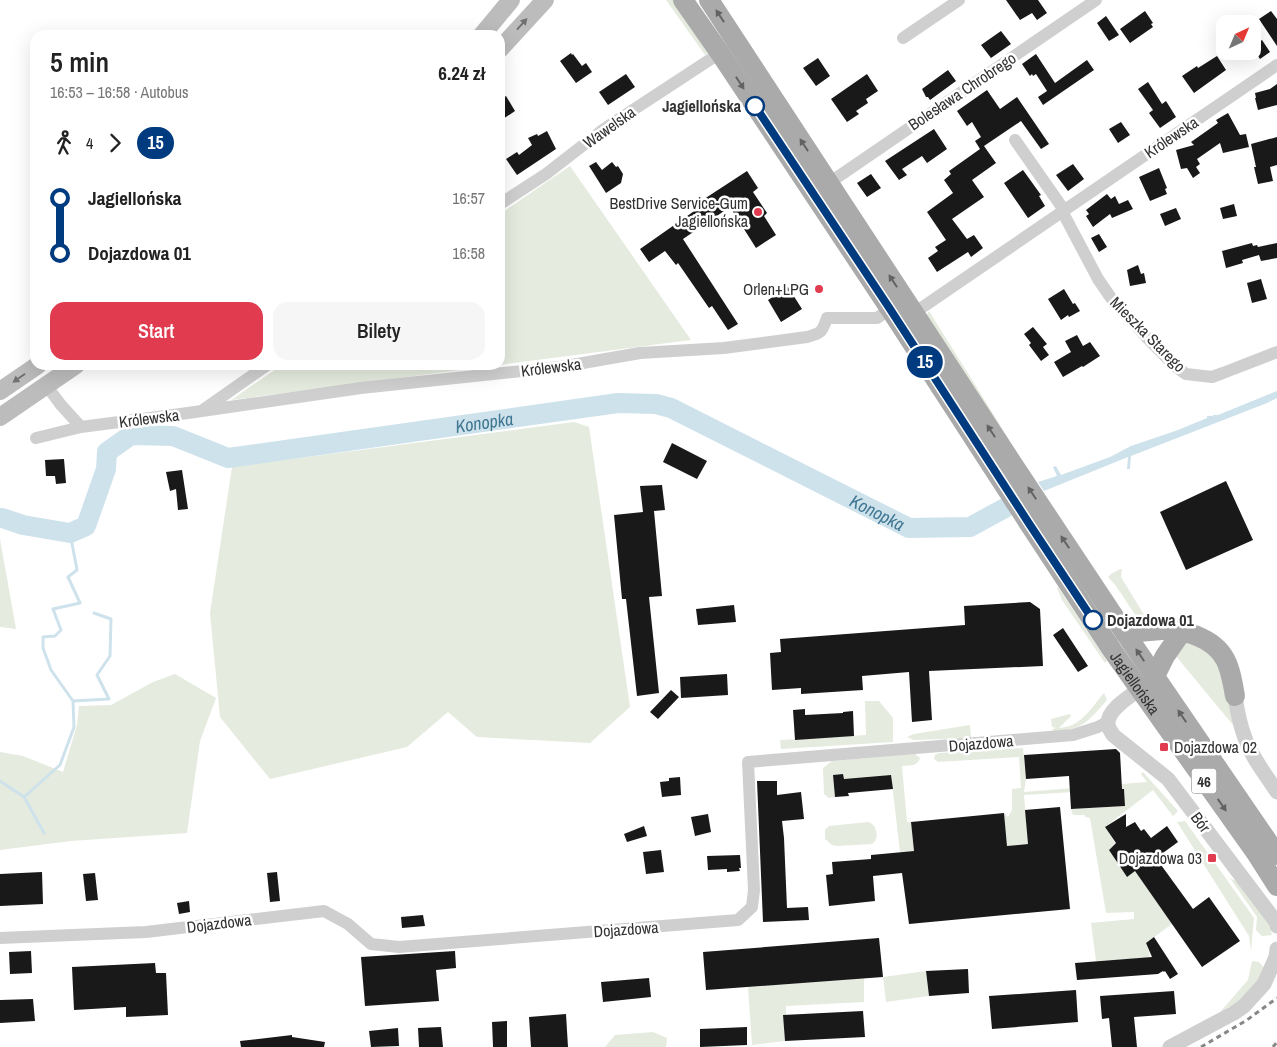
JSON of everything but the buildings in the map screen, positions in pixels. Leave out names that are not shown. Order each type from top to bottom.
[{"type":"main road","points":[[486,30],[511,0]]},
{"type":"main road","points":[[505,43],[544,0]]},
{"type":"main road","name":"Jagiellońska","points":[[683,0],[890,309],[1038,519],[1125,633],[1148,683],[1266,849],[1277,886]]},
{"type":"main road","name":"Jagiellońska","points":[[710,0],[914,313],[1010,477]]},
{"type":"main road","points":[[0,391],[31,370]]},
{"type":"main road","points":[[0,417],[68,370]]},
{"type":"main road","name":"Jagiellońska","points":[[1038,519],[1112,650],[1148,683]]},
{"type":"main road","points":[[1125,633],[1174,629],[1181,633],[1194,634],[1206,640],[1219,650],[1227,660],[1235,696]]},
{"type":"main road","points":[[1148,683],[1181,633]]},
{"type":"street","points":[[903,38],[959,0]]},
{"type":"street","name":"Bolesława Chrobrego","points":[[829,183],[1096,0]]},
{"type":"street","name":"Wawelska","points":[[505,201],[546,174],[604,129],[720,53]]},
{"type":"street","name":"Królewska","points":[[914,313],[1277,65]]},
{"type":"street","points":[[1015,140],[1063,210]]},
{"type":"street","name":"Mieszka Starego","points":[[1063,210],[1098,279],[1111,298],[1150,341],[1176,367],[1186,374],[1212,377],[1277,352]]},
{"type":"street","name":"Królewska","points":[[36,438],[81,427],[360,388],[560,367],[640,353],[724,348],[807,337],[817,334],[822,330],[827,318],[877,318],[890,309]]},
{"type":"street","points":[[201,411],[260,370]]},
{"type":"street","points":[[46,385],[81,427]]},
{"type":"street","points":[[1108,722],[1112,711],[1148,683]]},
{"type":"street","points":[[1235,696],[1245,740],[1277,792]]},
{"type":"street","name":"Bór","points":[[1108,722],[1114,735],[1168,779],[1277,923]]},
{"type":"street","name":"Dojazdowa","points":[[0,938],[146,932],[324,911],[348,924],[371,944],[399,947],[738,920],[752,907],[754,890],[748,762],[1073,735],[1108,722]]},
{"type":"street","points":[[1170,1047],[1244,1006],[1264,984],[1276,958],[1277,949]]},
{"type":"shaded area","points":[[666,0],[674,0],[709,52],[705,55]]},
{"type":"shaded area","points":[[570,166],[691,340],[505,364],[505,211]]},
{"type":"shaded area","points":[[929,311],[984,399],[1017,453],[925,317]]},
{"type":"shaded area","points":[[275,370],[461,370],[231,400]]},
{"type":"shaded area","points":[[574,422],[589,427],[630,707],[590,743],[477,737],[448,712],[407,747],[270,779],[220,717],[210,613],[232,467]]},
{"type":"shaded area","points":[[0,539],[16,629],[0,627]]},
{"type":"shaded area","points":[[1122,569],[1121,577],[1146,618],[1138,619],[1108,577]]},
{"type":"shaded area","points":[[1058,587],[1107,661],[1105,663],[1062,600]]},
{"type":"shaded area","points":[[1183,644],[1201,646],[1218,661],[1228,697],[1233,725],[1175,655]]},
{"type":"shaded area","points":[[175,674],[216,698],[200,741],[187,833],[71,841],[0,850],[0,752],[23,756],[63,772],[77,725],[79,706],[111,705],[153,682]]},
{"type":"shaded area","points":[[1104,693],[1107,700],[1090,719],[1078,727],[1053,732],[1053,729],[1056,728],[1052,727],[1051,719],[1070,714],[1071,716],[1059,728],[1067,727],[1085,716]]},
{"type":"shaded area","points":[[865,701],[879,701],[893,718],[893,742],[781,749],[780,740],[866,735]]},
{"type":"shaded area","points":[[970,725],[971,738],[914,740],[907,737],[914,734]]},
{"type":"shaded area","points":[[1023,748],[1026,779],[1024,792],[1147,782],[1141,774],[1143,772],[1178,811],[1173,816],[1153,790],[1105,827],[1115,843],[1109,850],[1126,876],[1135,871],[1172,924],[1146,943],[1150,955],[1148,958],[1096,961],[1091,923],[1134,919],[1134,912],[1106,913],[1090,818],[1085,817],[1085,815],[1073,815],[1071,809],[1125,806],[1124,789],[1024,795],[1028,844],[1007,846],[1004,813],[1008,817],[1012,810],[1012,789],[1021,788],[1019,757],[938,762],[934,759],[935,755],[939,753]]},
{"type":"shaded area","points":[[915,754],[920,758],[917,763],[902,766],[907,822],[911,822],[914,851],[900,852],[891,775],[844,779],[843,774],[833,775],[835,797],[829,798],[824,794],[823,768],[832,761]]},
{"type":"shaded area","points":[[1185,821],[1254,918],[1251,951],[1249,936],[1177,822]]},
{"type":"shaded area","points":[[868,822],[874,826],[877,835],[872,844],[837,846],[832,845],[825,839],[825,830],[829,826]]},
{"type":"shaded area","points":[[1230,878],[1238,882],[1269,925],[1272,935],[1262,936],[1256,930],[1257,917]]},
{"type":"shaded area","points":[[1252,961],[1259,962],[1264,968],[1257,982],[1243,998],[1221,1012],[1248,980]]},
{"type":"shaded area","points":[[926,971],[929,996],[886,1002],[883,977]]},
{"type":"shaded area","points":[[864,978],[864,1002],[786,1006],[786,1015],[783,1015],[785,1041],[752,1045],[748,987]]},
{"type":"shaded area","points":[[653,1032],[667,1038],[666,1047],[605,1047],[615,1035]]},
{"type":"water","points":[[1277,391],[1277,398],[1267,403],[1131,456],[1130,469],[1127,469],[1128,457],[1044,491],[1038,482],[1057,476],[1053,467],[1056,466],[1061,475],[1110,457],[1131,446],[1178,430],[1207,418],[1207,416],[1218,415]]},
{"type":"waterway","name":"Konopka","points":[[0,518],[23,525],[70,533],[86,526],[106,469],[107,452],[131,435],[173,436],[228,458],[618,403],[656,404],[671,408],[909,528],[970,527],[1005,508]]},
{"type":"waterway","points":[[0,781],[24,797],[60,765],[74,727],[73,701],[51,670],[43,648],[43,637],[55,636],[61,630],[53,609],[80,603],[68,577],[77,570],[70,533]]},
{"type":"waterway","points":[[73,701],[109,699],[97,675],[110,656],[111,619],[94,613]]},
{"type":"waterway","points":[[24,797],[44,833]]},
{"type":"railway","points":[[1201,1047],[1247,1020],[1277,998]]},
{"type":"railway","points":[[1273,1047],[1277,1042]]},
{"type":"bus line","name":"15","points":[[755,106],[1093,620]]},
{"type":"place","name":"Jagiellońska","points":[[755,106]]},
{"type":"place","name":"BestDrive Service-Gum Jagiellońska","points":[[758,212]]},
{"type":"place","name":"Orlen+LPG","points":[[819,289]]},
{"type":"place","name":"Dojazdowa 01","points":[[1093,620]]},
{"type":"place","name":"Dojazdowa 02","points":[[1164,747]]},
{"type":"place","name":"Dojazdowa 03","points":[[1212,858]]}]
